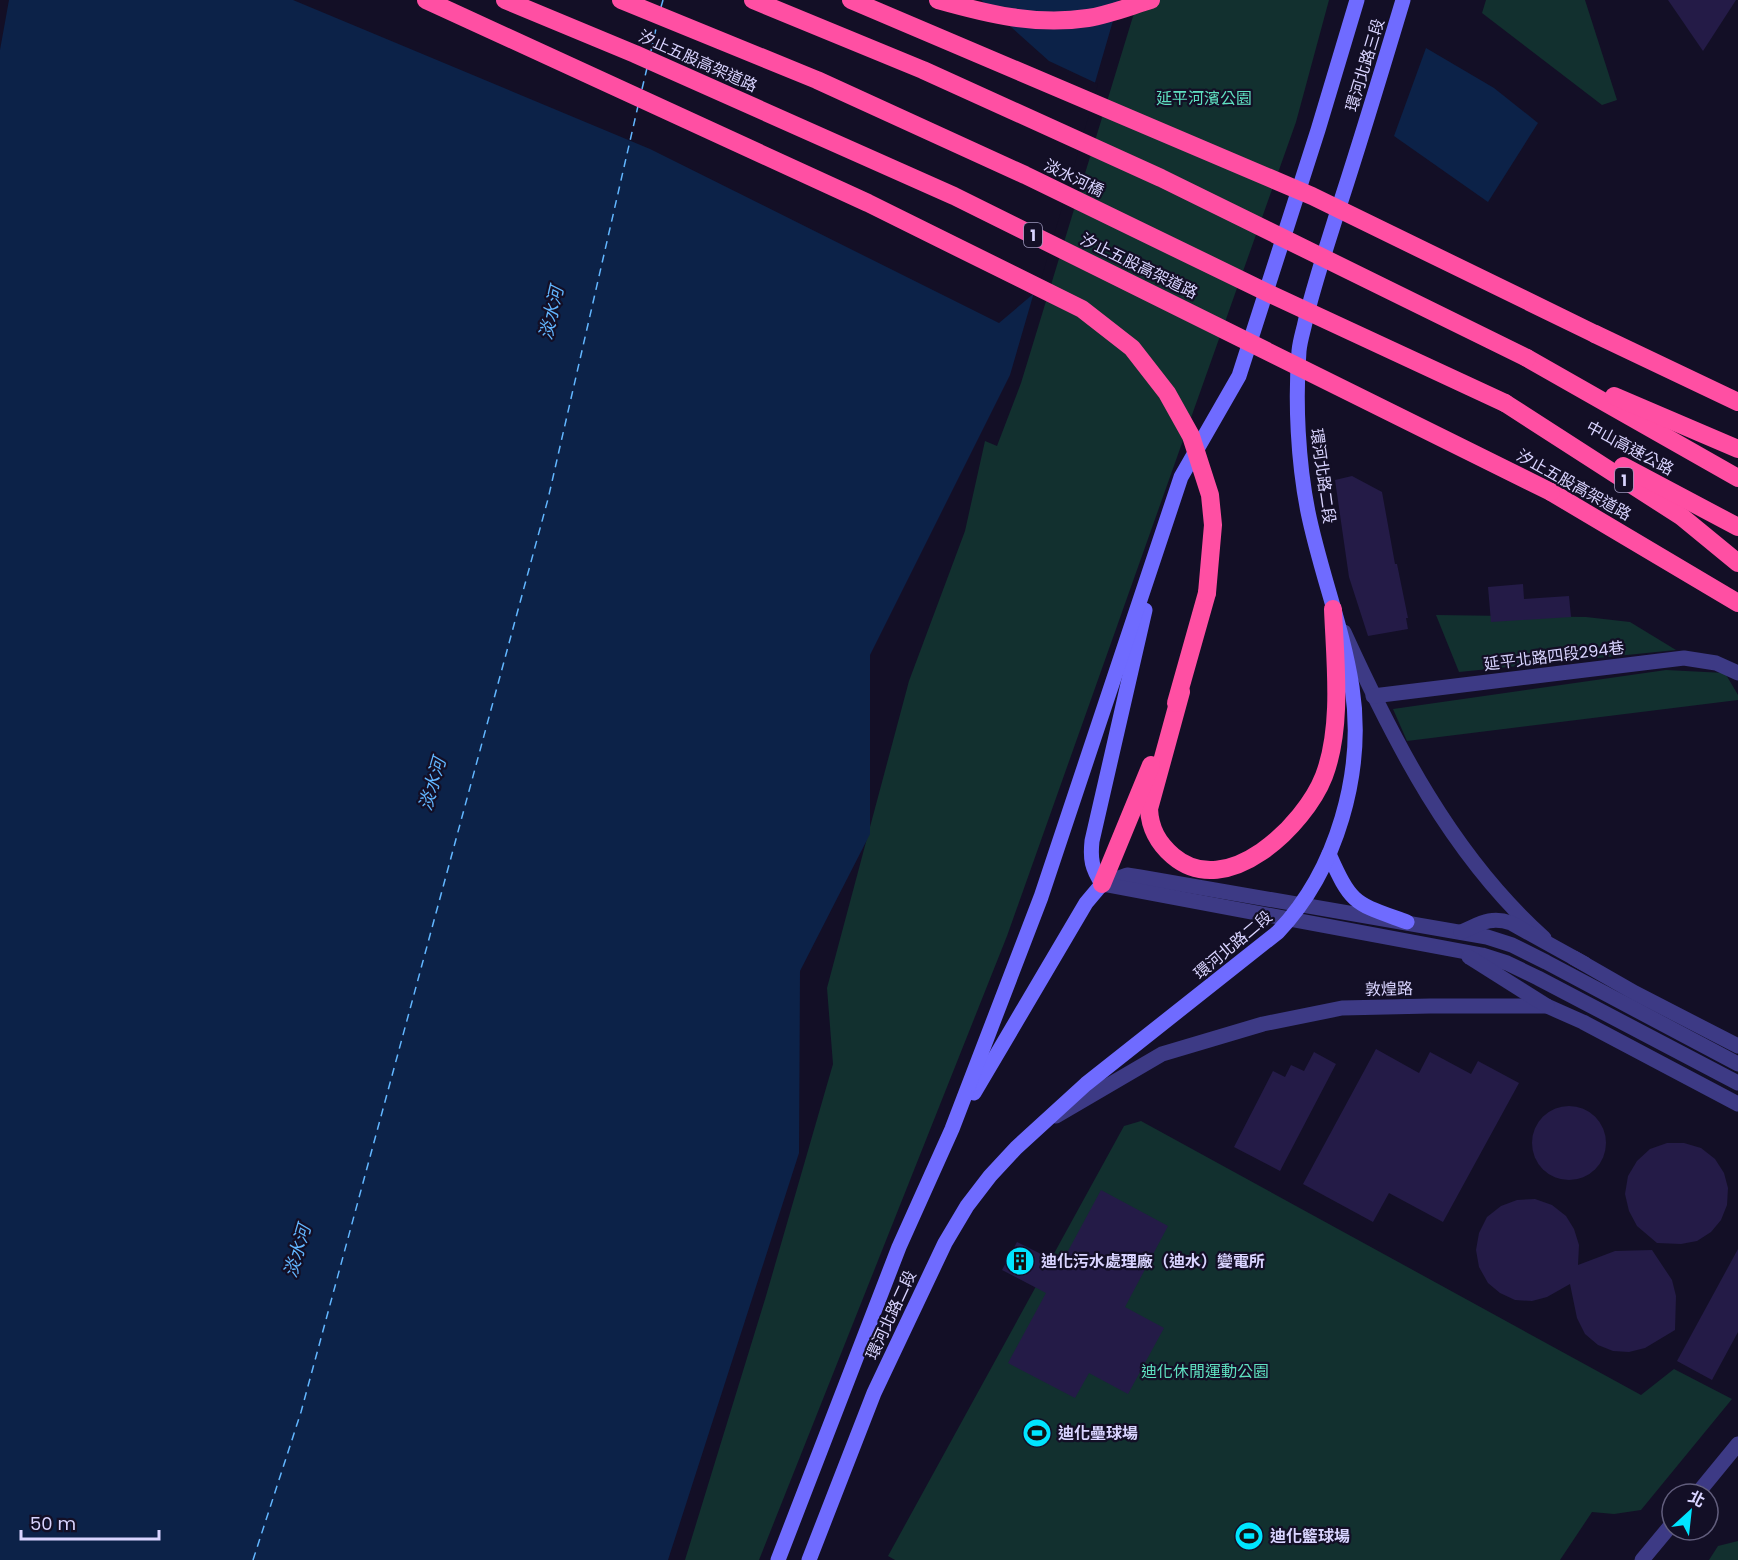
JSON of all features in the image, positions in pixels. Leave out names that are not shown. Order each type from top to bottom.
[{"type":"highway","points":[[426,0],[868,203],[1082,309],[1132,348],[1167,393],[1191,436],[1210,495],[1213,525],[1207,593],[1149,809],[1150,822],[1163,848],[1178,860],[1195,868],[1213,870],[1244,862],[1285,834],[1309,804],[1324,776],[1331,751],[1336,684],[1333,609]]},
{"type":"highway","name":"汐止五股高架道路","points":[[505,0],[635,54],[964,201],[1551,492],[1738,603]]},
{"type":"highway","name":"淡水河橋","points":[[621,0],[817,80],[1025,175],[1268,293],[1504,403]]},
{"type":"highway","points":[[753,0],[923,70],[1161,178],[1527,358],[1738,449]]},
{"type":"highway","points":[[851,0],[1312,196],[1738,402]]},
{"type":"highway","points":[[938,0],[993,15],[1041,20],[1089,18],[1151,0]]},
{"type":"highway","name":"中山高速公路","points":[[1527,358],[1738,478]]},
{"type":"highway","name":"中山高速公路","points":[[1504,403],[1738,527]]},
{"type":"highway","name":"1","points":[[1504,403],[1682,517],[1738,563]]},
{"type":"highway","points":[[1102,884],[1181,692]]},
{"type":"main road","name":"環河北路三段","points":[[1318,130],[1357,0]]},
{"type":"main road","name":"環河北路三段","points":[[1360,141],[1403,0]]},
{"type":"main road","name":"環河北路二段","points":[[778,1560],[899,1247],[952,1129],[1041,897],[1181,477],[1239,376],[1318,130]]},
{"type":"main road","name":"環河北路二段","points":[[809,1560],[874,1393],[945,1243],[967,1206],[990,1176],[1086,1084],[1267,943],[1291,919],[1314,884],[1329,854],[1341,820],[1352,771],[1355,714],[1352,684],[1308,511],[1298,425],[1299,350],[1314,286],[1360,141]]},
{"type":"main road","points":[[952,1129],[1086,903],[1102,884],[1090,856],[1092,841],[1166,522]]},
{"type":"main road","points":[[1329,854],[1341,882],[1356,901],[1407,922]]},
{"type":"street","points":[[1333,609],[1373,696],[1419,782],[1478,866],[1544,938],[1585,964]]},
{"type":"street","name":"延平北路四段294巷","points":[[1373,696],[1684,658],[1716,663],[1738,673]]},
{"type":"street","points":[[1102,884],[1127,875],[1487,937],[1512,945],[1738,1064]]},
{"type":"street","points":[[1102,884],[1457,949],[1507,963],[1738,1083]]},
{"type":"street","points":[[1461,932],[1489,920],[1499,919],[1511,923],[1635,993],[1738,1046]]},
{"type":"street","points":[[1457,949],[1547,1006]]},
{"type":"street","name":"敦煌路","points":[[1041,1125],[1162,1054],[1263,1024],[1342,1008],[1547,1006],[1583,1022],[1738,1104]]},
{"type":"street","points":[[1707,1482],[1738,1444]]},
{"type":"street","points":[[1642,1560],[1660,1538]]},
{"type":"green space","name":"延平河濱公園","points":[[1138,0],[1329,0],[1296,122],[1007,936],[759,1560],[685,1560],[766,1296],[833,1064],[827,988],[909,681],[965,531],[985,441],[997,446],[1021,383]]},
{"type":"green space","points":[[1486,0],[1585,0],[1617,100],[1602,105],[1482,13]]},
{"type":"green space","points":[[1436,615],[1586,617],[1630,622],[1676,650],[1459,672]]},
{"type":"green space","points":[[1666,670],[1725,673],[1738,695],[1738,700],[1407,741],[1393,709]]},
{"type":"green space","name":"迪化休閒運動公園","points":[[1141,1121],[1641,1395],[1674,1369],[1732,1399],[1664,1482],[1660,1482],[1660,1487],[1641,1510],[1614,1514],[1592,1512],[1560,1560],[895,1560],[888,1556],[1124,1126]]},
{"type":"green space","points":[[1738,1541],[1738,1560],[1709,1560],[1718,1546]]},
{"type":"water","name":"淡水河","points":[[9,0],[1119,0],[1010,375],[870,655],[870,834],[800,971],[799,1153],[668,1560],[0,1560],[0,50]]},
{"type":"water","points":[[1426,48],[1494,88],[1538,123],[1488,202],[1394,136]]},
{"type":"pier","points":[[293,0],[981,0],[1049,61],[1098,84],[1038,290],[999,323],[650,149]]},
{"type":"building","points":[[1668,0],[1736,0],[1703,51]]},
{"type":"building","points":[[1352,476],[1382,492],[1395,564],[1397,564],[1408,618],[1406,618],[1408,629],[1368,636],[1349,577],[1335,480]]},
{"type":"building","points":[[1523,584],[1524,599],[1569,596],[1571,617],[1491,622],[1488,587]]},
{"type":"building","points":[[1376,1049],[1419,1073],[1430,1052],[1471,1074],[1478,1061],[1519,1083],[1443,1222],[1389,1193],[1373,1222],[1303,1184]]},
{"type":"building","points":[[1314,1052],[1336,1064],[1280,1171],[1234,1147],[1273,1071],[1285,1077],[1291,1065],[1304,1071]]},
{"type":"building","points":[[1562,1106],[1576,1106],[1590,1112],[1600,1122],[1606,1136],[1606,1150],[1600,1164],[1590,1174],[1576,1180],[1562,1180],[1548,1174],[1538,1164],[1532,1150],[1532,1136],[1538,1122],[1548,1112]]},
{"type":"building","points":[[1667,1143],[1684,1143],[1701,1148],[1715,1159],[1724,1173],[1728,1188],[1727,1205],[1721,1220],[1711,1232],[1697,1241],[1681,1244],[1657,1243],[1637,1226],[1629,1211],[1625,1194],[1628,1176],[1637,1161],[1650,1149]]},
{"type":"building","points":[[1101,1190],[1168,1226],[1125,1307],[1164,1328],[1128,1394],[1089,1373],[1075,1398],[1008,1363],[1046,1293],[1002,1270],[1017,1242],[1061,1264]]},
{"type":"building","points":[[1535,1199],[1552,1205],[1566,1216],[1574,1229],[1579,1245],[1578,1265],[1615,1251],[1652,1250],[1672,1280],[1676,1296],[1675,1330],[1645,1348],[1629,1352],[1613,1351],[1598,1345],[1585,1334],[1577,1318],[1570,1284],[1547,1297],[1532,1301],[1515,1300],[1500,1293],[1488,1283],[1479,1267],[1476,1250],[1479,1233],[1487,1217],[1501,1206],[1517,1200]]},
{"type":"building","points":[[1738,1249],[1738,1332],[1712,1380],[1677,1361]]},
{"type":"ferry route","points":[[661,7],[663,0]]},
{"type":"ferry route","points":[[651,51],[657,24]]},
{"type":"ferry route","points":[[642,89],[647,68]]},
{"type":"ferry route","points":[[253,1560],[301,1412],[548,499],[638,106]]},
{"type":"place","name":"迪化污水處理廠（迪水）變電所","points":[[1020,1261]]},
{"type":"place","name":"迪化壘球場","points":[[1037,1433]]},
{"type":"place","name":"迪化籃球場","points":[[1249,1536]]}]
